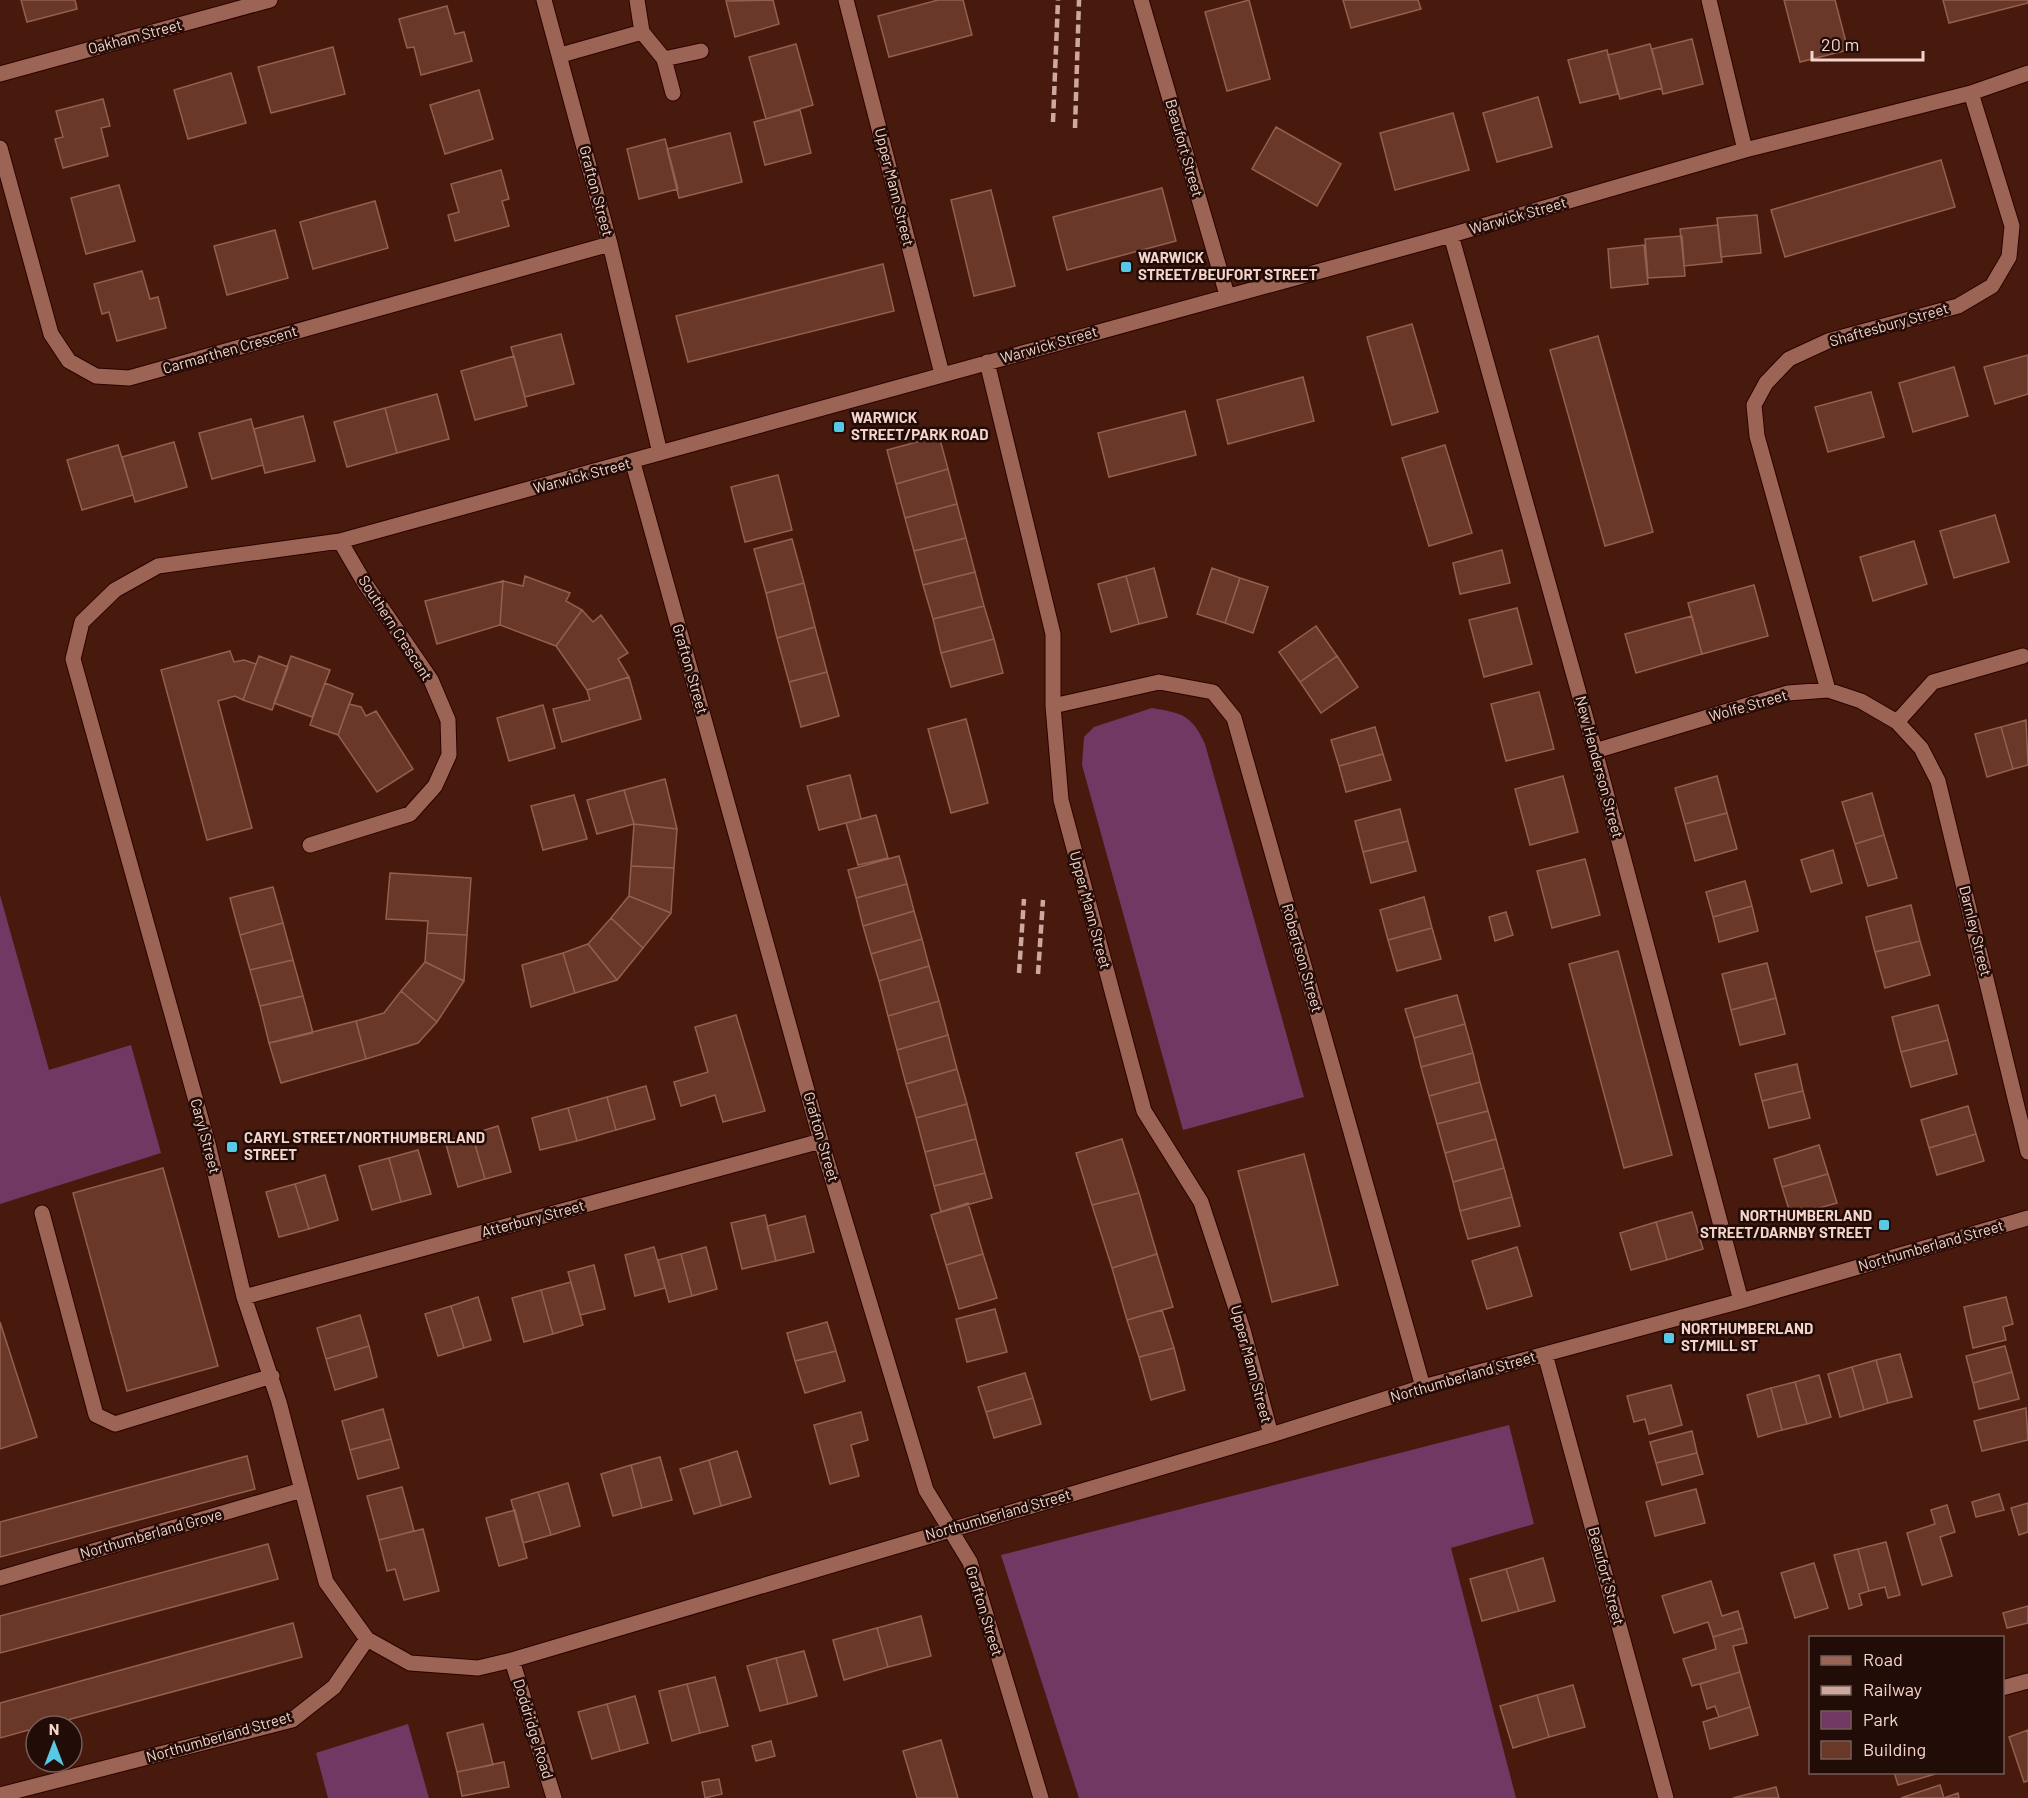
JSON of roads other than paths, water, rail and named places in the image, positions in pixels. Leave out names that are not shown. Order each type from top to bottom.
[{"type":"street","name":"Oakham Street","points":[[0,74],[270,0]]},
{"type":"street","name":"Grafton Street","points":[[544,0],[561,55],[660,453]]},
{"type":"street","points":[[637,0],[642,32],[664,59],[673,93]]},
{"type":"street","name":"Upper Mann Street","points":[[846,0],[942,374]]},
{"type":"street","name":"Beaufort Street","points":[[1141,0],[1227,295]]},
{"type":"street","points":[[1709,0],[1745,150]]},
{"type":"street","points":[[561,55],[642,32]]},
{"type":"street","points":[[664,59],[701,51]]},
{"type":"street","name":"Warwick Street","points":[[82,622],[115,590],[158,566],[340,541],[633,463],[660,453],[1451,235],[1745,150],[1971,93],[2028,73]]},
{"type":"street","name":"Shaftesbury Street","points":[[1828,690],[1757,436],[1754,405],[1766,383],[1790,359],[1828,341],[1958,306],[1992,286],[2009,257],[2012,226],[1971,93]]},
{"type":"street","name":"Carmarthen Crescent","points":[[0,148],[51,334],[69,361],[96,375],[129,378],[609,244]]},
{"type":"street","name":"New Henderson Street","points":[[1451,235],[1595,751],[1742,1300]]},
{"type":"street","name":"Upper Mann Street","points":[[987,362],[1053,634],[1053,706],[1060,800],[1144,1111],[1201,1202],[1244,1330],[1271,1435]]},
{"type":"street","name":"Grafton Street","points":[[633,463],[821,1141],[926,1490],[970,1562],[1041,1798]]},
{"type":"street","name":"Southern Crescent","points":[[310,845],[410,814],[435,786],[449,754],[448,720],[431,680],[364,582],[340,541]]},
{"type":"street","name":"Caryl Street","points":[[82,622],[73,659],[82,698],[208,1144],[244,1298],[272,1376],[326,1582],[367,1639]]},
{"type":"street","points":[[1897,722],[1933,682],[2023,656]]},
{"type":"street","name":"Robertson Street","points":[[1053,706],[1159,682],[1213,692],[1234,718],[1423,1387]]},
{"type":"street","name":"Wolfe Street","points":[[1595,751],[1788,693],[1828,690],[1861,701],[1897,722]]},
{"type":"street","name":"Darnley Street","points":[[1897,722],[1921,748],[1938,781],[2028,1152]]},
{"type":"street","name":"Atterbury Street","points":[[244,1298],[821,1141]]},
{"type":"street","points":[[42,1213],[96,1415],[115,1424],[272,1376]]},
{"type":"street","name":"Northumberland Street","points":[[0,1795],[292,1720],[334,1687],[367,1639],[410,1663],[478,1668],[512,1660],[1271,1435],[1423,1387],[1742,1300],[2028,1218]]},
{"type":"street","name":"Beaufort Street","points":[[1545,1354],[1666,1798]]},
{"type":"street","name":"Northumberland Grove","points":[[0,1578],[302,1490]]},
{"type":"street","name":"Doddridge Road","points":[[512,1660],[554,1798]]},
{"type":"street","points":[[2004,1687],[2028,1681]]},
{"type":"railway","points":[[1053,122],[1058,0]]},
{"type":"railway","points":[[1075,128],[1079,0]]},
{"type":"railway","points":[[1019,973],[1024,899]]},
{"type":"railway","points":[[1038,974],[1043,900]]},
{"type":"place","name":"WARWICK STREET/BEUFORT STREET","points":[[1126,267]]},
{"type":"place","name":"WARWICK STREET/PARK ROAD","points":[[839,427]]},
{"type":"place","name":"CARYL STREET/NORTHUMBERLAND STREET","points":[[232,1147]]},
{"type":"place","name":"NORTHUMBERLAND STREET/DARNBY STREET","points":[[1884,1225]]},
{"type":"place","name":"NORTHUMBERLAND ST/MILL ST","points":[[1669,1338]]}]
